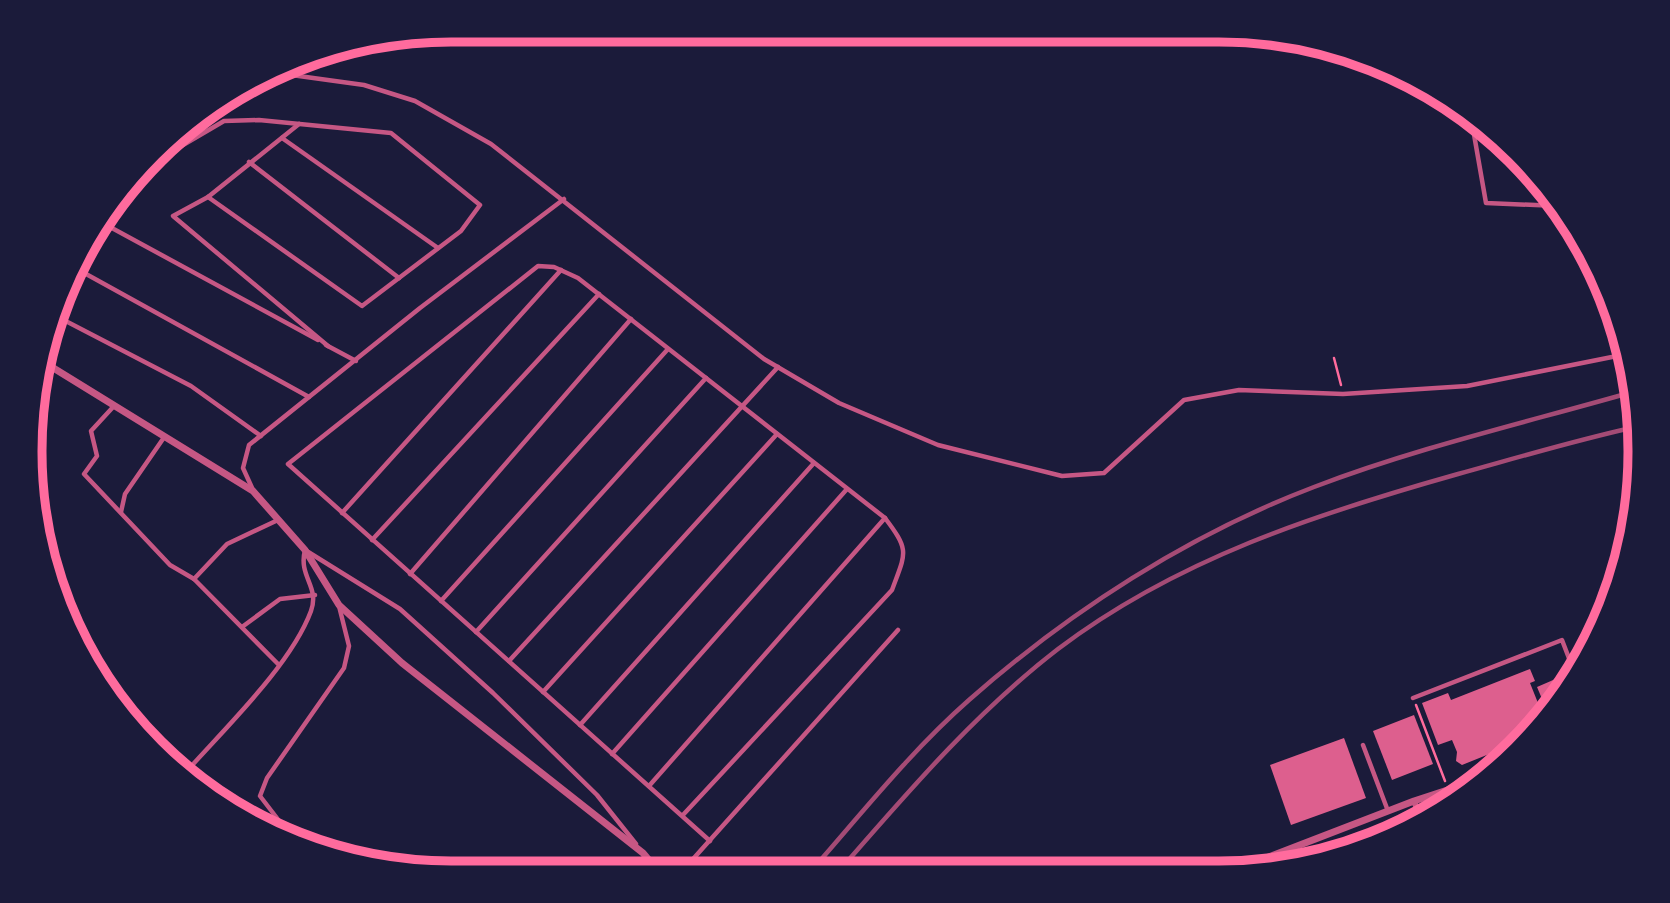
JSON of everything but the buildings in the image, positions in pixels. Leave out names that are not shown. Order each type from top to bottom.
[{"type":"street","points":[[51,366],[253,491],[305,550],[339,605],[402,663],[650,861]]},
{"type":"street","points":[[1267,858],[1414,800],[1448,790]]},
{"type":"street","points":[[1414,800],[1417,809]]},
{"type":"lane","points":[[291,75],[364,85],[415,102],[491,144],[778,367],[839,402],[938,444],[1062,476],[1104,473],[1184,400],[1239,390],[1343,394],[1467,386],[1616,356]]},
{"type":"lane","points":[[175,150],[224,121],[299,124],[391,133],[480,205],[461,231],[362,306],[208,197]]},
{"type":"lane","points":[[299,124],[208,197],[173,216],[328,346]]},
{"type":"lane","points":[[1473,131],[1486,203],[1546,205]]},
{"type":"lane","points":[[282,138],[438,248]]},
{"type":"lane","points":[[249,162],[399,278]]},
{"type":"lane","points":[[253,491],[243,468],[249,445],[564,199]]},
{"type":"lane","points":[[109,227],[356,360]]},
{"type":"lane","points":[[682,816],[892,590],[904,557],[903,542],[884,518],[578,278],[561,270],[538,266],[288,464],[410,574],[710,841]]},
{"type":"lane","points":[[342,513],[561,270]]},
{"type":"lane","points":[[83,272],[310,398]]},
{"type":"lane","points":[[372,540],[599,294]]},
{"type":"lane","points":[[410,574],[631,319]]},
{"type":"lane","points":[[64,320],[191,386],[261,436]]},
{"type":"lane","points":[[441,601],[668,349]]},
{"type":"lane","points":[[509,661],[778,367]]},
{"type":"lane","points":[[475,632],[706,378]]},
{"type":"lane","points":[[116,404],[91,432],[97,456],[84,474],[170,565],[194,579],[278,664]]},
{"type":"lane","points":[[543,692],[777,434]]},
{"type":"lane","points":[[121,513],[125,494],[166,435]]},
{"type":"lane","points":[[580,725],[814,463]]},
{"type":"lane","points":[[612,754],[847,489]]},
{"type":"lane","points":[[649,786],[884,518]]},
{"type":"lane","points":[[194,579],[227,544],[278,520]]},
{"type":"lane","points":[[191,767],[290,651],[311,611],[315,596],[301,565],[305,550],[400,609],[493,693],[597,795],[643,853]]},
{"type":"lane","points":[[242,627],[280,598],[315,596]]},
{"type":"lane","points":[[282,824],[260,796],[267,778],[344,668],[349,646],[339,605]]},
{"type":"lane","points":[[692,861],[898,630]]},
{"type":"lane","points":[[1413,698],[1562,640],[1570,661]]},
{"type":"lane","points":[[1363,745],[1388,811]]},
{"type":"path","points":[[1335,358],[1343,394]]},
{"type":"path","points":[[1413,698],[1448,790]]},
{"type":"railway","points":[[820,861],[907,761],[969,700],[1089,606],[1176,552],[1267,506],[1353,473],[1431,448],[1623,395]]},
{"type":"railway","points":[[848,861],[943,754],[999,699],[1058,649],[1151,589],[1199,565],[1300,523],[1405,489],[1627,429]]}]
